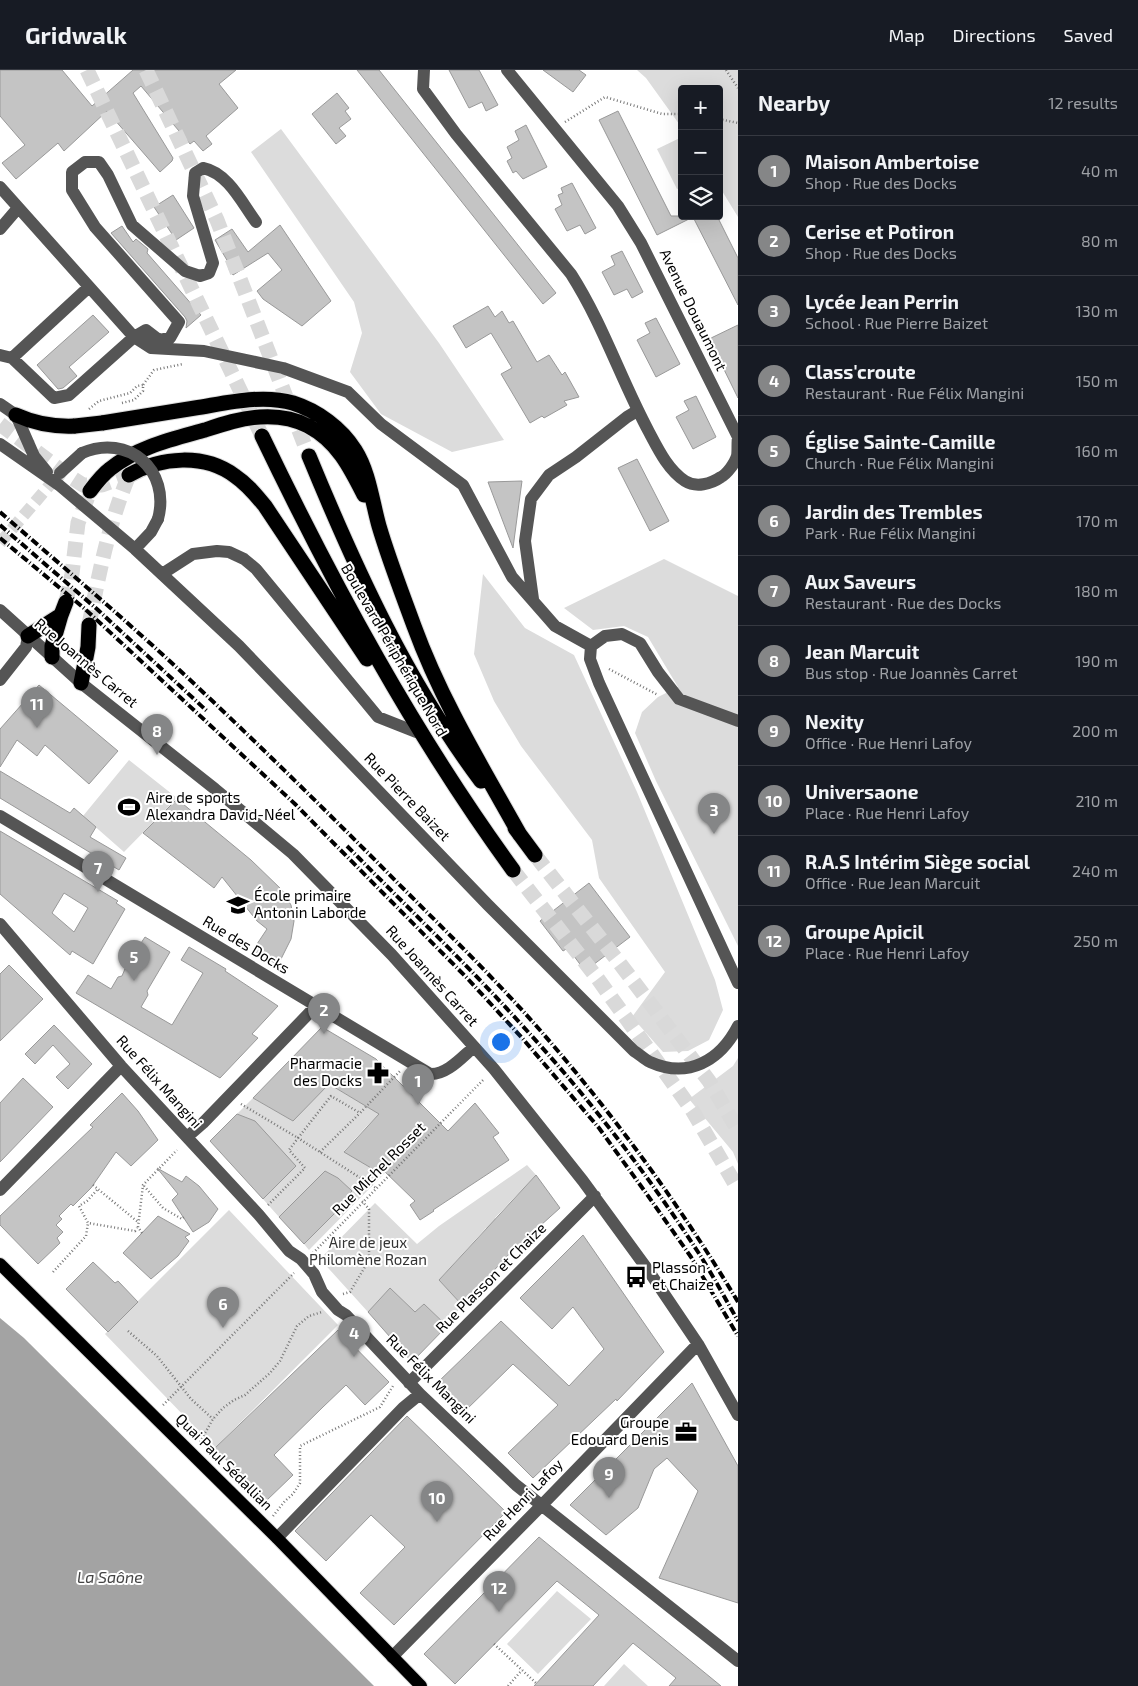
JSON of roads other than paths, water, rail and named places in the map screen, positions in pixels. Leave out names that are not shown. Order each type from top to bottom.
[{"type":"highway","points":[[16,415],[40,424],[75,426],[220,404],[260,400],[283,401],[300,406],[328,421],[351,444],[357,453],[365,473],[379,526],[419,641],[457,723],[520,835]]},
{"type":"highway","points":[[90,491],[99,480],[119,463],[162,442],[243,419],[282,417],[308,426],[333,444],[353,473],[379,526]]},
{"type":"highway","name":"Boulevard Périphérique Nord","points":[[262,436],[306,527],[367,642],[445,771],[513,870]]},
{"type":"highway","name":"Boulevard Périphérique Nord","points":[[309,456],[355,565],[392,640],[453,742],[535,855]]},
{"type":"highway","points":[[129,475],[159,462],[185,460],[207,463],[235,476],[255,494],[275,520],[416,732],[445,771]]},
{"type":"highway","points":[[28,636],[63,609],[52,646],[52,657]]},
{"type":"highway","points":[[81,683],[88,647],[89,625]]},
{"type":"main road","name":"Quai Paul Sédallian","points":[[0,1264],[277,1538],[421,1686]]},
{"type":"street","name":"Avenue Douaumont","points":[[424,70],[423,89],[456,134],[571,274],[586,298],[637,411],[660,454],[677,474],[687,482],[703,484],[714,482],[724,476],[737,457],[738,437],[641,243],[618,206],[507,70]]},
{"type":"street","points":[[89,287],[6,357],[54,398],[70,395],[134,337],[146,330],[159,340],[170,338],[179,322],[95,227],[72,190],[72,172],[85,162],[99,162],[108,175],[132,225],[185,271],[200,276],[210,273],[213,264],[193,196],[195,173],[203,168],[213,170],[226,181],[256,222]]},
{"type":"street","points":[[0,186],[134,337],[151,348],[204,352],[283,368],[348,392],[381,424],[463,485],[512,577],[555,626],[591,646]]},
{"type":"street","points":[[0,229],[18,208]]},
{"type":"street","points":[[0,404],[16,415]]},
{"type":"street","points":[[533,599],[525,540],[531,499],[549,476],[637,411]]},
{"type":"street","name":"Rue Pierre Baizet","points":[[16,415],[34,456],[239,646],[488,905],[634,1050],[649,1061],[667,1068],[685,1068],[702,1064],[717,1055],[730,1041],[738,1026]]},
{"type":"street","name":"Rue Pierre Baizet","points":[[0,444],[59,479]]},
{"type":"street","points":[[59,479],[82,453],[96,449],[118,448],[142,459],[158,482],[161,503],[158,519],[151,532],[134,549]]},
{"type":"street","points":[[162,574],[193,554],[217,551],[229,552],[244,559],[256,570],[378,716],[416,732]]},
{"type":"street","name":"Rue Joannès Carret","points":[[0,610],[81,683],[215,789],[293,854],[392,955],[494,1069],[595,1196],[698,1344],[738,1415]]},
{"type":"street","points":[[591,646],[605,636],[622,634],[640,643],[658,672],[679,699],[738,721]]},
{"type":"street","points":[[0,680],[26,647],[28,636]]},
{"type":"street","points":[[591,646],[590,659],[599,683],[738,983]]},
{"type":"street","name":"Rue des Docks","points":[[0,816],[430,1074],[436,1074],[448,1068],[474,1047]]},
{"type":"street","name":"Rue Félix Mangini","points":[[0,924],[121,1066],[289,1251],[301,1259],[314,1274],[322,1292],[338,1310],[348,1316],[420,1394],[516,1485],[738,1662]]},
{"type":"street","points":[[187,1137],[203,1123],[316,1006]]},
{"type":"street","points":[[0,1190],[121,1066]]},
{"type":"street","name":"Rue Plasson et Chaize","points":[[409,1382],[595,1196]]},
{"type":"street","name":"Rue Henri Lafoy","points":[[392,1657],[542,1506],[698,1344]]},
{"type":"street","points":[[277,1538],[403,1408],[420,1394]]},
{"type":"water","name":"La Saône","points":[[0,1318],[24,1338],[374,1686],[0,1686]]},
{"type":"tunnel","points":[[87,70],[262,436]]},
{"type":"tunnel","points":[[146,70],[217,220],[309,456]]},
{"type":"tunnel","points":[[0,424],[83,485],[102,485],[129,475]]},
{"type":"tunnel","points":[[0,543],[60,473]]},
{"type":"tunnel","points":[[89,625],[110,530],[129,475]]},
{"type":"tunnel","points":[[66,602],[72,574],[78,523],[90,491]]},
{"type":"tunnel","points":[[535,855],[709,1081],[738,1130]]},
{"type":"tunnel","points":[[513,870],[598,979],[692,1110],[738,1189]]},
{"type":"railway","points":[[0,512],[142,636],[212,701],[500,986],[567,1061],[645,1161],[693,1231],[738,1302]]},
{"type":"railway","points":[[0,525],[98,610],[208,712]]},
{"type":"railway","points":[[0,538],[85,609],[295,804],[467,978],[523,1039],[599,1128],[691,1257],[738,1336]]},
{"type":"railway","points":[[347,846],[485,985],[575,1085],[618,1139],[679,1223],[738,1321]]},
{"type":"place","name":"R.A.S Intérim Siège social","points":[[37,728]]},
{"type":"place","name":"Jean Marcuit","points":[[157,755]]},
{"type":"place","name":"Aire de sports Alexandra David-Néel","points":[[129,807]]},
{"type":"place","name":"Lycée Jean Perrin","points":[[714,834]]},
{"type":"place","name":"Aux Saveurs","points":[[98,892]]},
{"type":"place","name":"École primaire Antonin Laborde","points":[[238,905]]},
{"type":"place","name":"Église Sainte-Camille","points":[[134,981]]},
{"type":"place","name":"Cerise et Potiron","points":[[324,1034]]},
{"type":"place","name":"Pharmacie des Docks","points":[[378,1073]]},
{"type":"place","name":"Maison Ambertoise","points":[[418,1105]]},
{"type":"place","name":"Plasson et Chaize","points":[[636,1277]]},
{"type":"place","name":"Jardin des Trembles","points":[[223,1328]]},
{"type":"place","name":"Class'croute","points":[[354,1357]]},
{"type":"place","name":"Groupe Edouard Denis","points":[[686,1432]]},
{"type":"place","name":"Nexity","points":[[609,1498]]},
{"type":"place","name":"Universaone","points":[[437,1522]]},
{"type":"place","name":"Groupe Apicil","points":[[499,1612]]},
{"type":"park label","name":"Aire de jeux Philomène Rozan","points":[[368,1252]]}]
